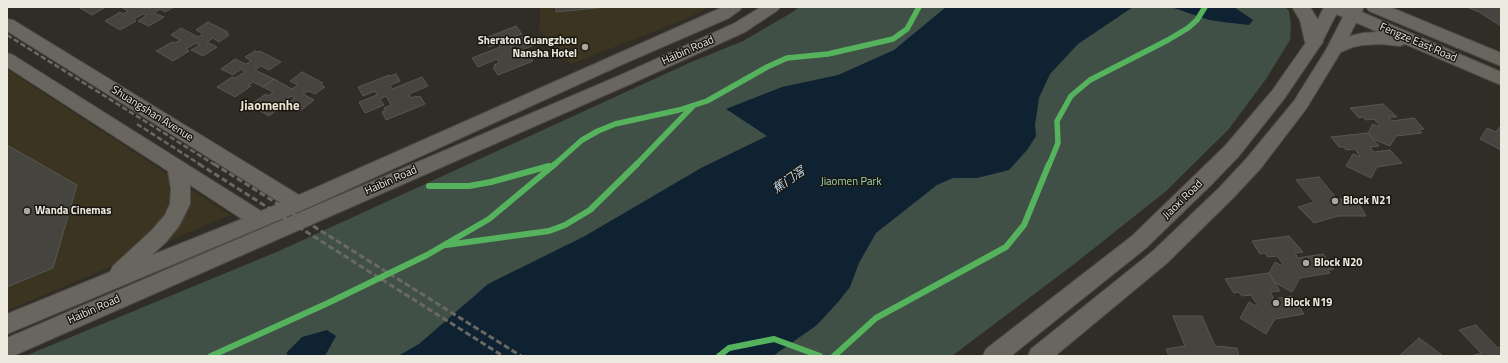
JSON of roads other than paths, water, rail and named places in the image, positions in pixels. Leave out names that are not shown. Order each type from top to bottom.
[{"type":"main road","points":[[1301,7],[1309,20],[1314,42]]},
{"type":"main road","name":"Fengze East Road","points":[[1336,7],[1355,11],[1420,44],[1501,79]]},
{"type":"main road","name":"Fengze East Road","points":[[1375,7],[1501,60]]},
{"type":"main road","points":[[1336,48],[1348,42],[1381,38],[1420,44]]},
{"type":"street","name":"Haibin Road","points":[[7,324],[298,204],[608,64],[723,14],[734,7]]},
{"type":"street","name":"Haibin Road","points":[[7,348],[629,78],[739,28],[772,7]]},
{"type":"street","name":"Jiaoxi Road","points":[[994,356],[1139,242],[1204,180],[1261,117],[1314,42],[1332,7]]},
{"type":"street","points":[[1039,356],[1160,258],[1254,163],[1287,122],[1318,77],[1336,48],[1355,11]]},
{"type":"street","name":"Shuangshan Avenue","points":[[7,24],[298,204]]},
{"type":"street","points":[[7,59],[260,220]]},
{"type":"street","points":[[106,283],[135,259],[159,236],[172,220],[180,204],[181,189],[179,174],[174,164]]},
{"type":"water","name":"蕉门滘","points":[[946,7],[1133,7],[1078,44],[1050,74],[1039,98],[1035,125],[1036,136],[1027,150],[1009,170],[977,178],[953,178],[937,185],[876,233],[859,263],[850,287],[839,301],[817,325],[773,356],[398,356],[419,344],[488,284],[585,236],[701,168],[767,136],[726,109],[782,87],[838,75],[894,50]]},
{"type":"water","points":[[1171,7],[1234,7],[1253,20],[1249,25],[1209,20]]},
{"type":"water","points":[[327,330],[336,336],[325,356],[287,356],[287,352],[302,337]]},
{"type":"railway","points":[[7,35],[215,165]]},
{"type":"railway","points":[[137,124],[201,165]]},
{"type":"railway","points":[[199,164],[503,356]]},
{"type":"railway","points":[[214,164],[521,356]]},
{"type":"place","name":"Sheraton Guangzhou Nansha Hotel","points":[[585,47]]},
{"type":"place","name":"Block N21","points":[[1335,201]]},
{"type":"place","name":"Wanda Cinemas","points":[[27,211]]},
{"type":"place","name":"Block N20","points":[[1306,263]]},
{"type":"place","name":"Block N19","points":[[1276,303]]},
{"type":"district","name":"Jiaomenhe","points":[[270,107]]},
{"type":"park label","name":"Jiaomen Park","points":[[851,182]]}]
